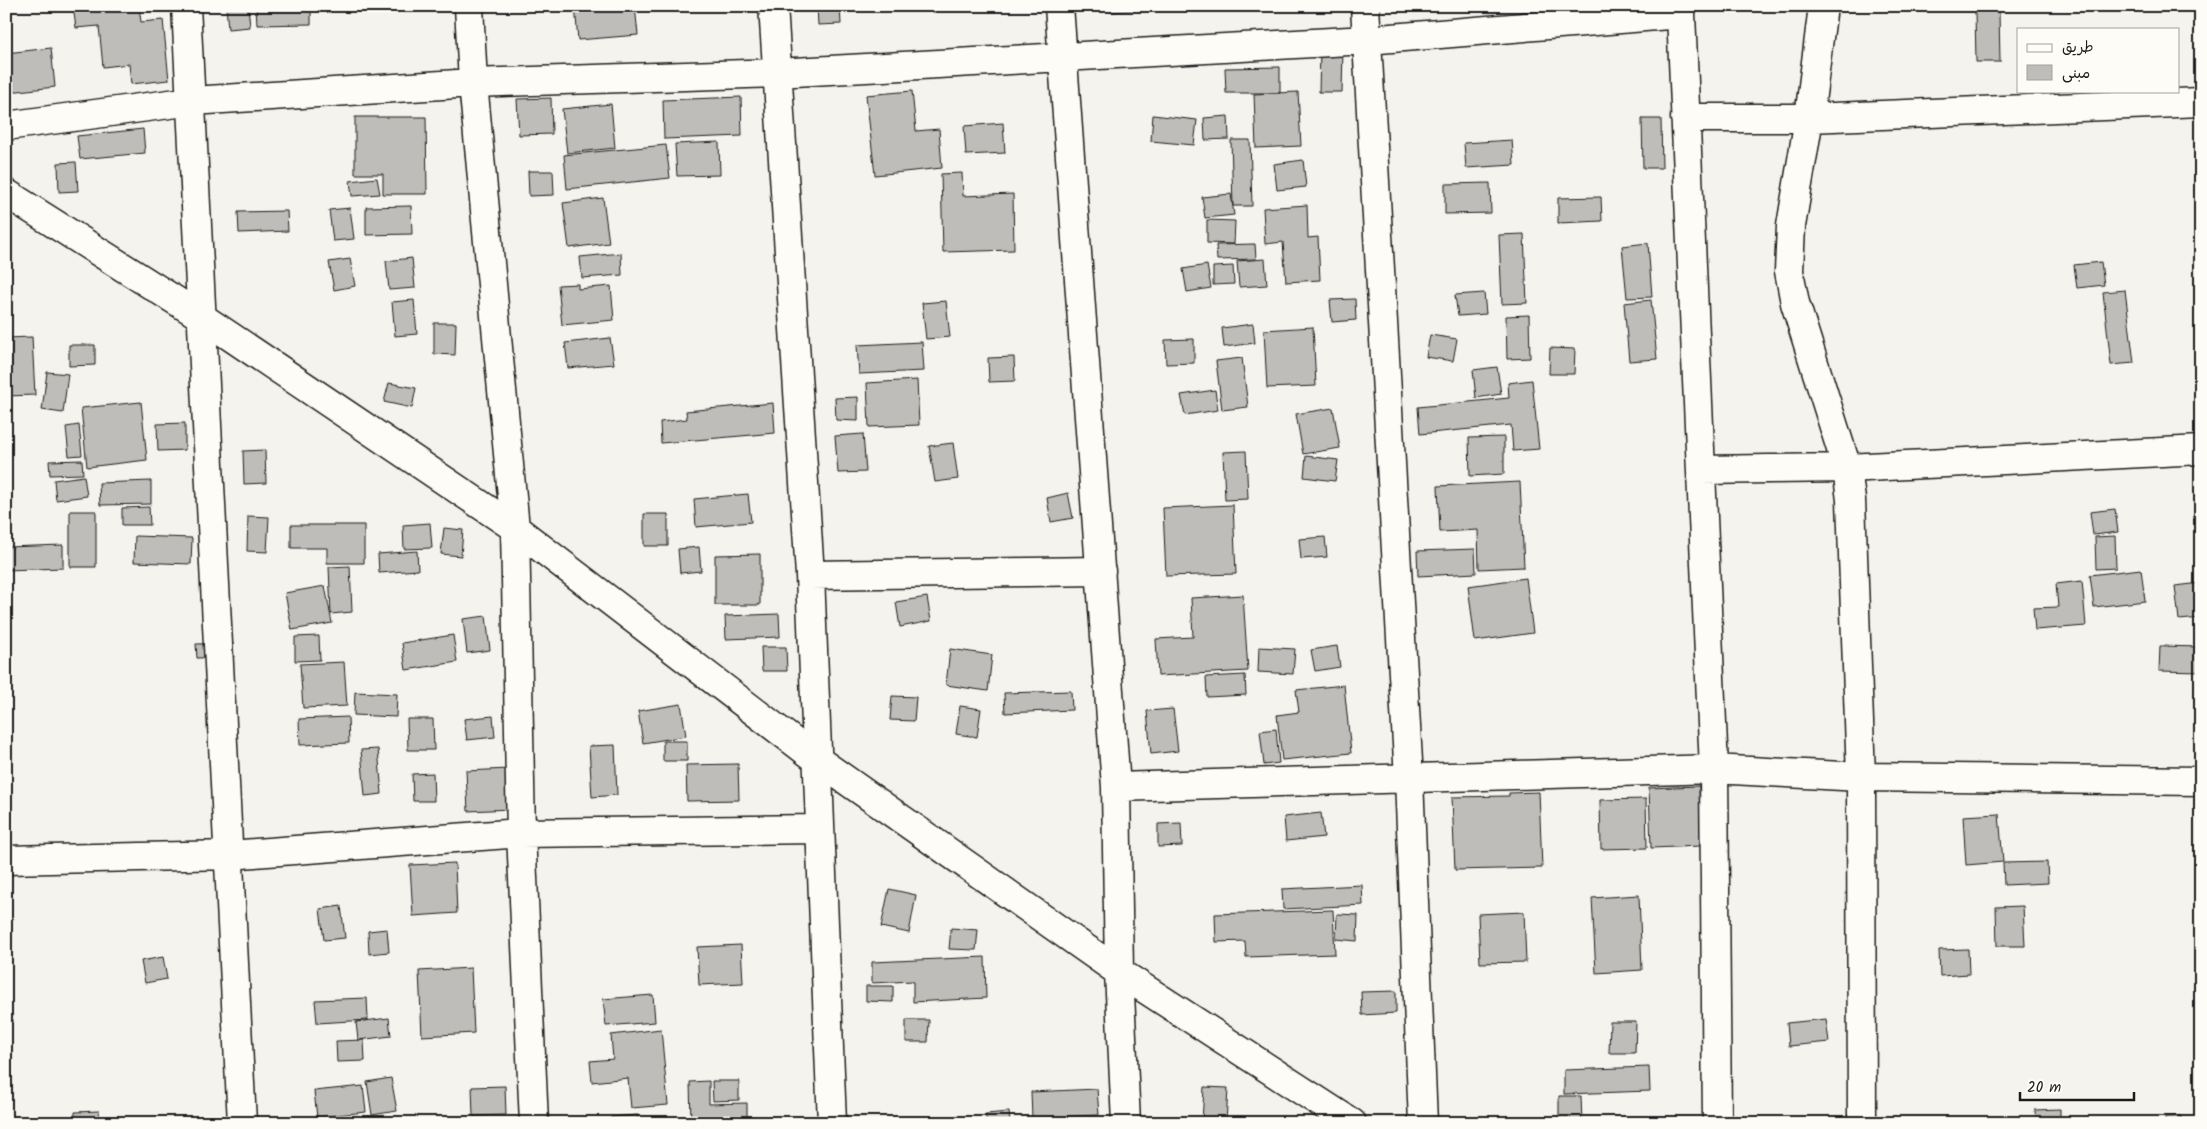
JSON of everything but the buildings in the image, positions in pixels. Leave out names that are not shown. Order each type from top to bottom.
[{"type":"street","points":[[186,6],[192,101],[200,316],[242,1123]]},
{"type":"street","points":[[469,6],[473,83],[515,528],[522,833],[534,1123]]},
{"type":"street","points":[[773,6],[810,576],[819,760],[832,1123]]},
{"type":"street","points":[[1059,6],[1116,787],[1119,972],[1126,1123]]},
{"type":"street","points":[[1365,6],[1409,779],[1423,1123]]},
{"type":"street","points":[[1822,6],[1809,118],[1791,226],[1789,271],[1795,303],[1847,468],[1851,500],[1861,777],[1862,1123]]},
{"type":"street","points":[[6,126],[192,101],[473,83],[776,73],[1367,40],[1681,10],[1714,769],[1717,1123]]},
{"type":"street","points":[[1685,118],[1809,118],[2201,102]]},
{"type":"street","points":[[6,193],[200,316],[515,528],[819,760],[1119,972],[1352,1123]]},
{"type":"street","points":[[1701,470],[1847,468],[2201,450]]},
{"type":"street","points":[[810,576],[1101,571]]},
{"type":"street","points":[[1116,787],[1714,769],[1861,777],[2201,781]]},
{"type":"street","points":[[6,860],[229,855],[522,833],[820,829]]}]
